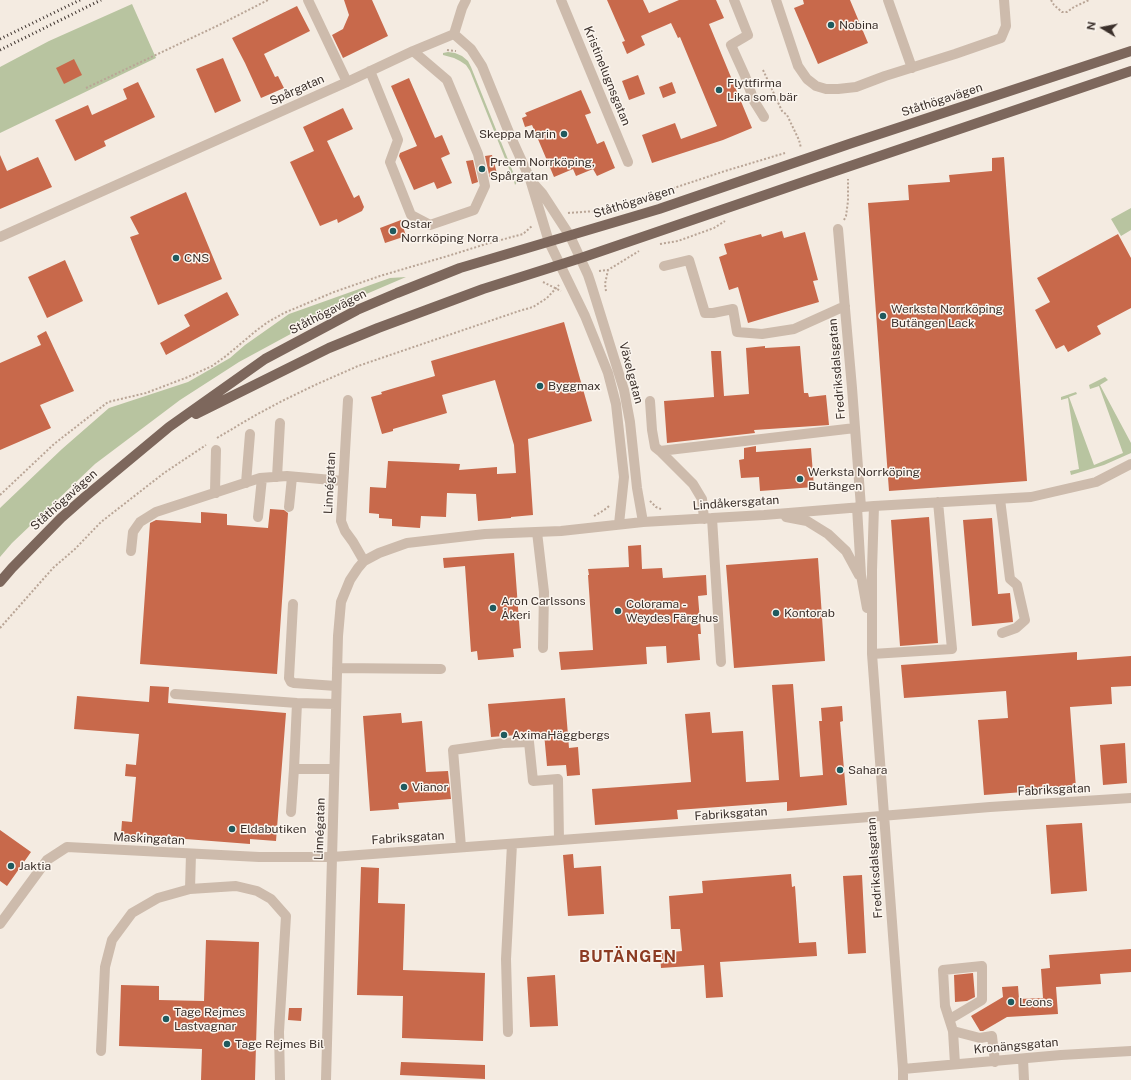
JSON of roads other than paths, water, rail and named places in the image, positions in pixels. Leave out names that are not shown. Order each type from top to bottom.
[{"type":"main road","name":"Ståthögavägen","points":[[0,582],[12,568],[71,510],[132,457],[169,428],[265,359],[357,310],[460,268],[659,209],[852,143],[1131,51]]},
{"type":"main road","name":"Ståthögavägen","points":[[169,428],[329,348],[483,289],[581,258],[1131,71]]},
{"type":"street","points":[[308,0],[347,82]]},
{"type":"street","name":"Kristinelugnsgatan","points":[[561,0],[628,162]]},
{"type":"street","points":[[734,0],[748,35],[731,45],[754,101],[764,117]]},
{"type":"street","points":[[776,0],[798,66],[807,79],[816,86],[826,89],[856,88],[885,76],[1001,38],[1006,26],[1004,0]]},
{"type":"street","points":[[888,0],[912,68]]},
{"type":"street","points":[[462,1],[454,34],[471,49],[482,66],[510,135],[530,179],[543,223],[560,265]]},
{"type":"street","name":"Spårgatan","points":[[0,237],[413,51],[454,34]]},
{"type":"street","points":[[370,71],[398,140],[390,162],[411,215],[430,226],[474,210],[485,186],[478,154],[447,80],[413,51]]},
{"type":"street","points":[[530,179],[542,192],[570,236]]},
{"type":"street","name":"Fredriksdalsgatan","points":[[838,229],[855,428],[859,507],[858,545],[872,654],[885,816],[903,1080]]},
{"type":"street","name":"Växelgatan","points":[[570,236],[588,275],[624,390],[630,422],[636,482],[643,522]]},
{"type":"street","points":[[664,266],[689,260],[705,314],[734,309],[737,332],[762,334],[794,329],[845,306]]},
{"type":"street","name":"Växelgatan","points":[[560,265],[585,316],[608,373],[616,404],[624,477],[619,524]]},
{"type":"street","name":"Linnégatan","points":[[348,400],[341,521],[345,531],[364,561]]},
{"type":"street","points":[[650,401],[655,447],[693,484],[702,499],[708,518],[721,662]]},
{"type":"street","points":[[277,477],[280,423]]},
{"type":"street","points":[[660,451],[855,428]]},
{"type":"street","points":[[246,483],[250,434]]},
{"type":"street","points":[[214,446],[216,493]]},
{"type":"street","name":"Lindåkersgatan","points":[[350,580],[364,561],[379,553],[407,543],[485,534],[561,531],[643,522],[1031,497],[1096,482],[1131,464]]},
{"type":"street","points":[[131,552],[133,532],[140,522],[156,512],[262,478],[292,477],[343,481]]},
{"type":"street","points":[[289,507],[292,477]]},
{"type":"street","points":[[258,517],[262,478]]},
{"type":"street","points":[[1000,499],[1010,579],[1017,585],[1025,620],[1016,628],[1002,633]]},
{"type":"street","points":[[872,654],[952,649],[938,502]]},
{"type":"street","name":"Fredriksdalsgatan","points":[[872,654],[874,506]]},
{"type":"street","name":"Fredriksdalsgatan","points":[[764,515],[790,517],[807,521],[828,534],[846,552],[856,569],[863,586]]},
{"type":"street","points":[[537,532],[544,592],[543,648]]},
{"type":"street","name":"Linnégatan","points":[[326,1080],[338,636],[341,602],[350,580]]},
{"type":"street","points":[[293,604],[289,678],[291,682],[336,686]]},
{"type":"street","points":[[337,668],[441,669]]},
{"type":"street","points":[[175,694],[297,703],[336,704]]},
{"type":"street","points":[[291,812],[297,703]]},
{"type":"street","points":[[461,847],[452,750],[503,743],[529,742],[533,780],[558,779],[559,840]]},
{"type":"street","points":[[294,769],[334,769]]},
{"type":"street","name":"Fabriksgatan","points":[[332,857],[990,807],[1131,798]]},
{"type":"street","points":[[508,1032],[506,959],[512,844]]},
{"type":"street","name":"Maskingatan","points":[[0,924],[47,860],[68,847],[259,858],[332,857]]},
{"type":"street","points":[[190,889],[191,854]]},
{"type":"street","points":[[101,1051],[105,967],[112,940],[132,913],[158,898],[190,889],[236,886],[257,891],[271,899],[286,916],[278,1032],[280,1080]]},
{"type":"street","points":[[950,1019],[982,1000],[982,966],[943,970],[945,1006],[953,1030],[955,1064]]},
{"type":"street","points":[[953,1030],[980,1038],[992,1036],[995,1062]]},
{"type":"street","name":"Kronängsgatan","points":[[903,1069],[1131,1051]]},
{"type":"street","points":[[1023,1059],[1024,1080]]},
{"type":"railway","points":[[0,39],[80,0]]},
{"type":"railway","points":[[0,50],[101,0]]},
{"type":"place","name":"Nobina","points":[[831,25]]},
{"type":"place","name":"Flyttfirma Lika som bär","points":[[719,90]]},
{"type":"place","name":"Skeppa Marin","points":[[564,134]]},
{"type":"place","name":"Preem Norrköping, Spårgatan","points":[[482,169]]},
{"type":"place","name":"Qstar Norrköping Norra","points":[[393,231]]},
{"type":"place","name":"CNS","points":[[176,258]]},
{"type":"place","name":"Werksta Norrköping Butängen Lack","points":[[883,316]]},
{"type":"place","name":"Byggmax","points":[[540,386]]},
{"type":"place","name":"Werksta Norrköping Butängen","points":[[800,479]]},
{"type":"place","name":"Aron Carlssons Åkeri","points":[[493,608]]},
{"type":"place","name":"Colorama - Weydes Färghus","points":[[618,611]]},
{"type":"place","name":"Kontorab","points":[[776,613]]},
{"type":"place","name":"AximaHäggbergs","points":[[504,735]]},
{"type":"place","name":"Sahara","points":[[840,770]]},
{"type":"place","name":"Vianor","points":[[404,787]]},
{"type":"place","name":"Eldabutiken","points":[[232,829]]},
{"type":"place","name":"Jaktia","points":[[11,866]]},
{"type":"place","name":"Leons","points":[[1011,1002]]},
{"type":"place","name":"Tage Rejmes Lastvagnar","points":[[166,1019]]},
{"type":"place","name":"Tage Rejmes Bil","points":[[227,1044]]},
{"type":"district","name":"BUTÄNGEN","points":[[628,957]]}]
